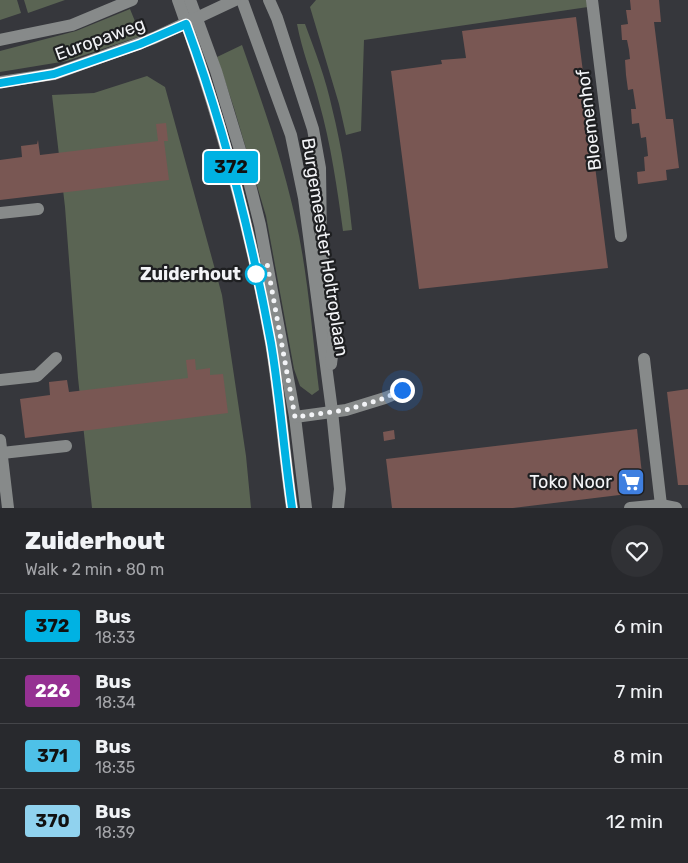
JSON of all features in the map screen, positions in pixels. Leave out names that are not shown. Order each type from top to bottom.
[{"type":"street","name":"Europaweg","points":[[0,40],[72,26],[132,0]]},
{"type":"street","points":[[178,0],[192,21],[216,71],[248,172],[260,225],[295,417],[306,508]]},
{"type":"street","points":[[190,0],[192,21],[209,94],[247,229],[271,343],[292,508]]},
{"type":"street","name":"Europaweg","points":[[0,82],[54,74],[140,44],[235,0]]},
{"type":"street","name":"Burgemeester Holtroplaan","points":[[242,0],[291,135],[304,198],[332,411],[340,489],[338,508]]},
{"type":"street","name":"Burgemeester Holtroplaan","points":[[269,0],[277,18],[313,129],[320,168],[321,243],[334,339],[329,387]]},
{"type":"street","name":"Bloemenhof","points":[[592,0],[620,236]]},
{"type":"street","points":[[0,213],[38,209]]},
{"type":"street","points":[[0,380],[37,376],[56,358]]},
{"type":"street","points":[[644,359],[660,506]]},
{"type":"street","points":[[295,417],[346,410],[385,398],[402,390]]},
{"type":"street","points":[[0,440],[8,508]]},
{"type":"street","points":[[2,453],[66,446]]},
{"type":"street","points":[[630,508],[660,506],[676,508]]},
{"type":"green space","points":[[0,0],[17,0],[21,13],[0,20]]},
{"type":"green space","points":[[24,0],[65,0],[28,13]]},
{"type":"green space","points":[[316,0],[587,0],[588,7],[364,40],[361,131],[346,135],[339,104],[310,7]]},
{"type":"green space","points":[[130,9],[141,36],[67,61],[0,72],[0,51],[76,31]]},
{"type":"green space","points":[[297,24],[305,24],[330,97],[339,138],[352,230],[343,231],[327,134]]},
{"type":"green space","points":[[242,45],[278,152],[299,238],[319,390],[312,395],[300,386],[294,369],[266,216],[217,57]]},
{"type":"green space","points":[[147,76],[165,87],[222,295],[246,456],[251,508],[92,508],[78,378],[65,207],[52,95],[94,93]]},
{"type":"building","points":[[630,0],[659,0],[661,22],[654,22],[666,119],[673,119],[679,168],[666,170],[667,180],[638,184],[637,172],[645,171],[644,157],[648,156],[646,137],[641,138],[639,123],[632,124],[631,109],[636,109],[633,89],[628,90],[626,75],[625,60],[630,59],[627,40],[622,40],[621,25],[628,24],[626,10],[631,10]]},
{"type":"building","points":[[576,17],[608,268],[419,289],[391,71],[442,64],[441,60],[466,58],[462,31]]},
{"type":"building","points":[[166,123],[168,141],[164,141],[169,180],[0,200],[0,160],[22,157],[21,146],[37,144],[38,140],[40,155],[158,141],[156,124]]},
{"type":"building","points":[[195,359],[196,370],[210,368],[210,375],[223,374],[228,413],[25,438],[20,399],[50,395],[49,382],[67,380],[69,392],[188,378],[186,360]]},
{"type":"building","points":[[688,389],[688,485],[678,485],[667,392]]},
{"type":"building","points":[[637,429],[644,492],[513,508],[392,508],[386,459]]},
{"type":"building","points":[[394,430],[395,439],[384,441],[383,432]]},
{"type":"bus line","name":"372","points":[[0,83],[54,74],[140,44],[186,24],[204,75],[247,229],[271,343],[292,508]]},
{"type":"place","name":"Zuiderhout","points":[[256,274]]},
{"type":"place","name":"Toko Noor","points":[[631,482]]},
{"type":"route","points":[[256,274],[267,263],[295,417],[346,410],[385,398],[402,390]]}]
